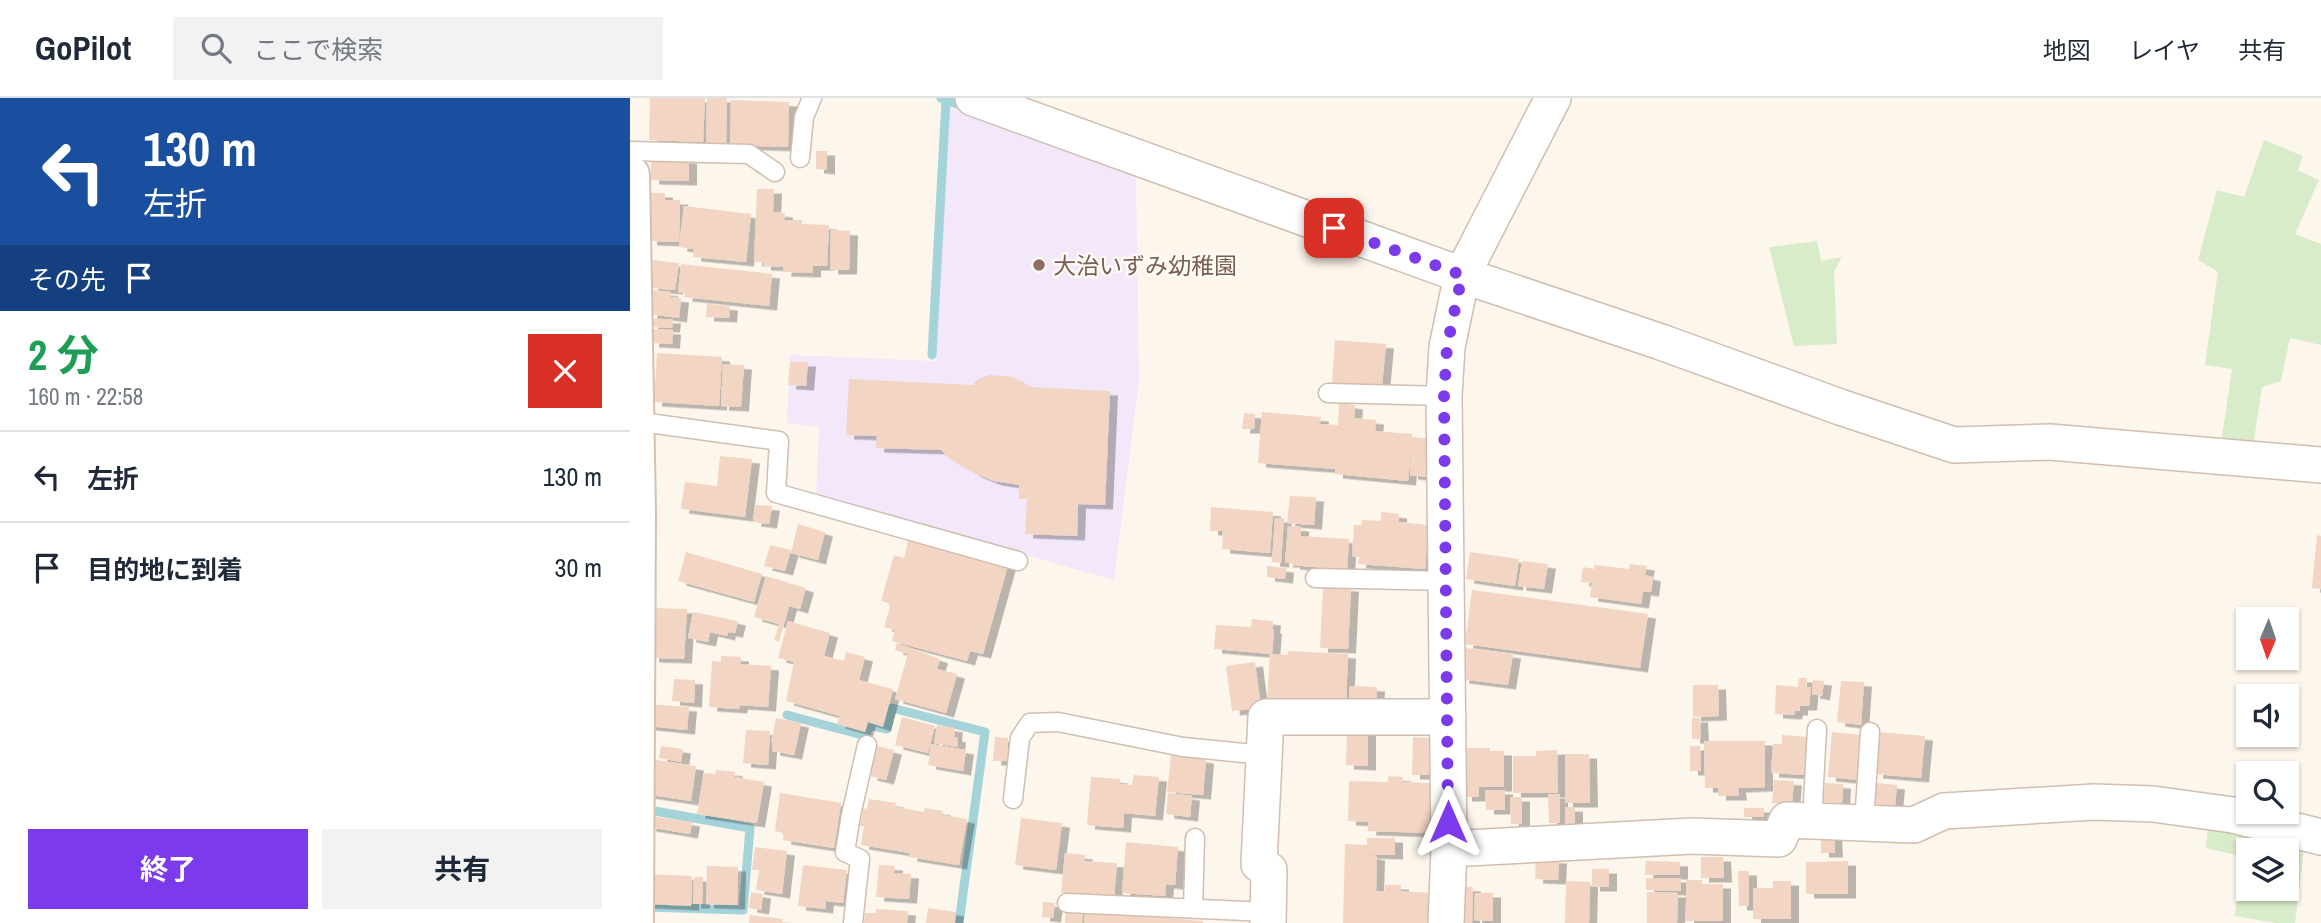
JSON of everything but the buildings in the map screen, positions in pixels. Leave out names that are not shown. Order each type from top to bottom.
[{"type":"main road","points":[[630,175],[634,421],[632,899]]},
{"type":"street","points":[[973,98],[1055,112],[1462,275],[1661,341],[1840,407],[1954,445],[2050,442],[2321,465]]},
{"type":"street","points":[[1446,923],[1448,717],[1444,396],[1447,347],[1462,275],[1553,98]]},
{"type":"street","points":[[1268,917],[1269,870],[1259,864],[1266,717],[1448,717]]},
{"type":"street","points":[[1448,849],[1692,836],[1779,839],[1787,820],[1914,825],[1944,811],[2094,802],[2153,804],[2233,815],[2321,837]]},
{"type":"lane","points":[[800,158],[804,117],[812,98]]},
{"type":"lane","points":[[630,151],[749,154],[775,172]]},
{"type":"lane","points":[[1328,393],[1444,396]]},
{"type":"lane","points":[[634,421],[779,441],[776,494],[1017,561]]},
{"type":"lane","points":[[1315,578],[1446,581]]},
{"type":"lane","points":[[1013,799],[1020,738],[1030,723],[1058,722],[1183,747],[1264,755]]},
{"type":"lane","points":[[1812,821],[1817,729]]},
{"type":"lane","points":[[1864,823],[1870,732]]},
{"type":"lane","points":[[853,923],[860,859],[845,852],[867,745]]},
{"type":"lane","points":[[1193,909],[1195,838]]},
{"type":"lane","points":[[1067,903],[1193,909],[1268,917]]},
{"type":"shaded area","name":"大治いずみ幼稚園","points":[[950,107],[1136,175],[1139,381],[1114,580],[816,496],[819,427],[787,423],[790,355],[935,361]]},
{"type":"green space","points":[[2264,140],[2303,156],[2298,170],[2319,180],[2295,234],[2321,244],[2321,345],[2290,338],[2281,381],[2262,387],[2252,453],[2220,450],[2232,369],[2205,365],[2218,272],[2198,260],[2217,190],[2244,197]]},
{"type":"green space","points":[[1817,241],[1821,261],[1842,257],[1834,272],[1837,344],[1794,346],[1769,247]]},
{"type":"green space","points":[[2209,817],[2305,839],[2299,889],[2299,838],[2236,838],[2236,855],[2206,848]]},
{"type":"green space","points":[[2236,901],[2298,901],[2295,923],[2276,923],[2235,916]]},
{"type":"waterway","points":[[941,98],[968,108]]},
{"type":"waterway","points":[[932,355],[946,100]]},
{"type":"waterway","points":[[787,715],[866,736],[869,725],[887,729],[892,708],[985,732],[959,923]]},
{"type":"waterway","points":[[647,907],[743,910],[750,828],[649,810]]},
{"type":"place","name":"大治いずみ幼稚園","points":[[1039,265]]},
{"type":"route","points":[[1334,228],[1462,275],[1447,347],[1444,396],[1448,822]]}]
